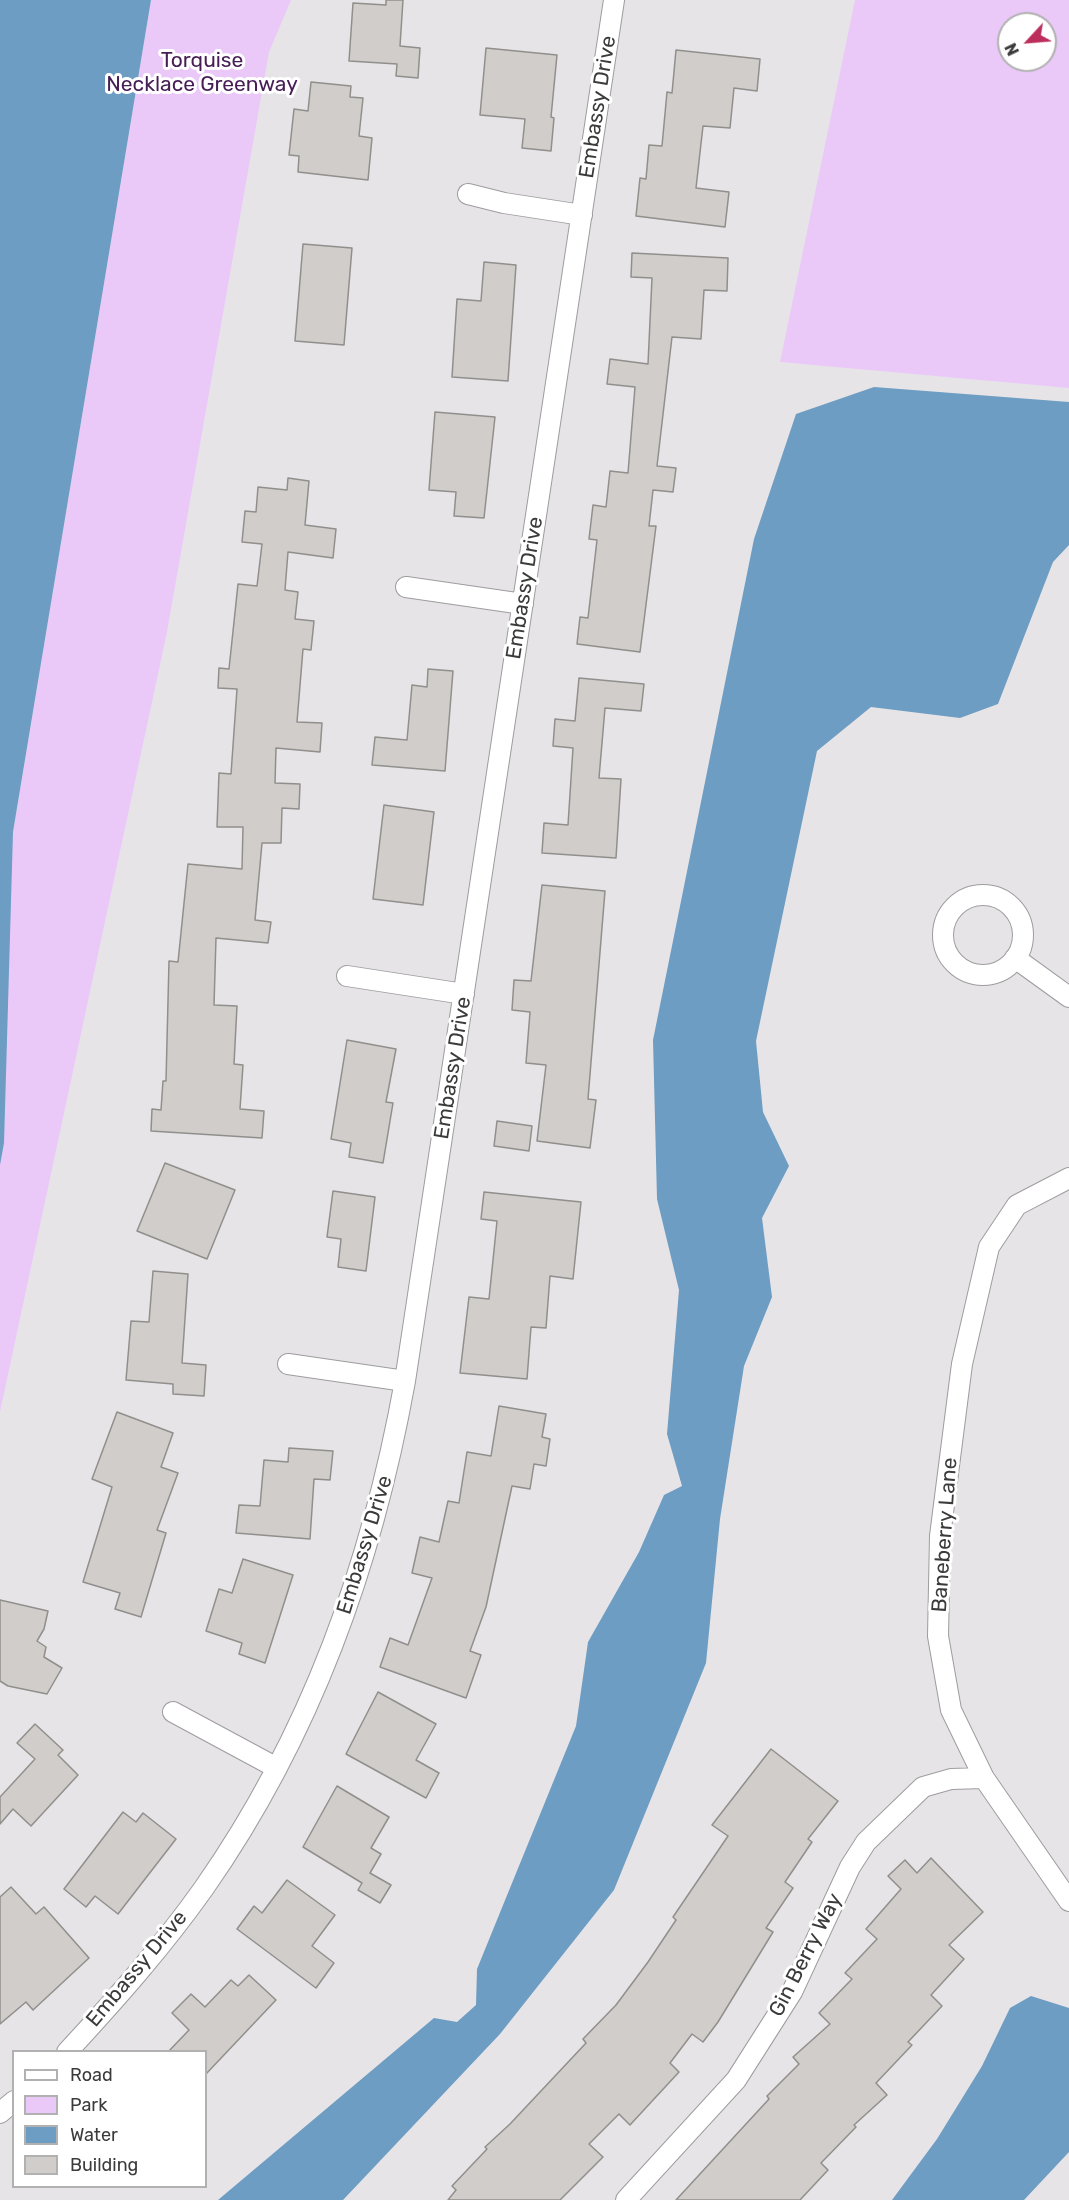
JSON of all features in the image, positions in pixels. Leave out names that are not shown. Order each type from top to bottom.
[{"type":"street","name":"Embassy Drive","points":[[69,2050],[158,1950],[204,1887],[277,1768],[337,1637],[366,1552],[391,1458],[405,1381],[614,0]]},
{"type":"street","points":[[468,194],[504,203],[582,215]]},
{"type":"street","points":[[406,587],[523,604]]},
{"type":"street","points":[[977,895],[997,897],[1009,904],[1018,915],[1023,928],[1023,942],[1015,958],[998,973],[972,974],[961,968],[945,949],[942,936],[949,912],[958,903],[977,895]]},
{"type":"street","points":[[1015,958],[1069,997]]},
{"type":"street","points":[[347,976],[464,994]]},
{"type":"street","name":"Baneberry Lane","points":[[1069,1179],[1017,1205],[989,1247],[962,1364],[940,1536],[938,1636],[951,1710],[984,1778],[1069,1900]]},
{"type":"street","points":[[288,1364],[405,1381]]},
{"type":"street","points":[[172,1712],[277,1768]]},
{"type":"street","name":"Gin Berry Way","points":[[626,2200],[736,2080],[792,1992],[850,1867],[866,1842],[923,1787],[951,1779],[984,1778]]},
{"type":"street","points":[[0,2113],[12,2103]]},
{"type":"green space","name":"Torquise Necklace Greenway","points":[[151,0],[291,0],[269,52],[167,632],[0,1412],[0,969],[13,832]]},
{"type":"green space","points":[[855,0],[1069,0],[1069,388],[780,362]]},
{"type":"water","points":[[0,0],[151,0],[13,832],[4,1143],[0,1165]]},
{"type":"water","points":[[874,387],[1069,402],[1069,545],[1053,562],[998,704],[960,718],[871,707],[817,751],[756,1041],[763,1112],[789,1166],[762,1218],[772,1297],[744,1366],[720,1519],[706,1663],[614,1890],[500,2034],[343,2200],[218,2200],[434,2018],[457,2022],[476,2005],[477,1969],[576,1726],[588,1642],[639,1552],[664,1495],[682,1486],[667,1434],[679,1290],[657,1199],[653,1040],[754,539],[796,414]]},
{"type":"water","points":[[1031,1996],[1069,2008],[1069,2152],[1024,2200],[892,2200],[937,2139],[982,2066],[1010,2008]]},
{"type":"building","points":[[386,0],[403,0],[400,46],[420,48],[418,78],[396,76],[397,64],[349,61],[353,3],[386,5]]},
{"type":"building","points":[[486,48],[557,55],[551,117],[554,118],[551,151],[522,148],[525,119],[480,115]]},
{"type":"building","points":[[676,50],[760,59],[757,91],[734,88],[730,128],[703,126],[696,188],[729,192],[725,227],[636,216],[640,178],[646,179],[649,145],[662,146],[667,92],[672,93]]},
{"type":"building","points":[[311,82],[351,86],[350,97],[363,98],[359,136],[372,138],[368,180],[298,172],[299,156],[289,155],[294,109],[308,111]]},
{"type":"building","points":[[303,244],[352,248],[344,345],[295,341]]},
{"type":"building","points":[[632,253],[728,258],[727,291],[704,290],[701,339],[672,337],[657,466],[676,468],[673,492],[653,490],[649,526],[656,526],[640,652],[577,644],[580,617],[588,618],[597,540],[589,539],[593,505],[606,507],[610,471],[628,473],[635,387],[607,384],[610,359],[648,364],[652,278],[631,277]]},
{"type":"building","points":[[484,262],[516,265],[508,381],[452,377],[457,299],[481,301]]},
{"type":"building","points":[[435,412],[495,417],[484,518],[454,516],[456,492],[429,490]]},
{"type":"building","points":[[288,478],[309,481],[305,525],[336,529],[333,558],[288,552],[285,590],[298,592],[295,619],[314,621],[311,650],[303,649],[297,722],[322,723],[320,752],[276,748],[275,783],[300,784],[299,809],[282,808],[281,843],[262,843],[255,920],[271,922],[268,943],[216,938],[214,1005],[237,1006],[234,1064],[243,1065],[240,1109],[264,1111],[262,1138],[151,1131],[152,1109],[161,1110],[163,1081],[166,1081],[169,961],[178,962],[188,864],[242,869],[243,827],[217,827],[219,773],[231,774],[237,689],[218,688],[219,668],[229,669],[238,584],[257,586],[262,544],[242,542],[245,511],[256,512],[258,487],[287,490]]},
{"type":"building","points":[[428,669],[453,671],[445,771],[372,765],[375,737],[407,740],[412,685],[427,687]]},
{"type":"building","points":[[579,678],[644,684],[641,711],[605,708],[599,778],[621,779],[616,858],[542,853],[544,823],[568,825],[573,748],[553,746],[555,719],[575,721]]},
{"type":"building","points":[[384,805],[434,812],[423,905],[373,899]]},
{"type":"building","points":[[542,885],[605,891],[588,1099],[596,1100],[590,1148],[537,1141],[546,1065],[526,1063],[530,1012],[512,1010],[514,980],[531,981]]},
{"type":"building","points":[[347,1040],[396,1049],[386,1102],[393,1103],[383,1163],[349,1157],[351,1143],[331,1139]]},
{"type":"building","points":[[497,1121],[532,1126],[529,1151],[494,1146]]},
{"type":"building","points":[[165,1163],[235,1190],[207,1259],[137,1231]]},
{"type":"building","points":[[333,1191],[375,1197],[366,1271],[338,1267],[341,1239],[327,1237]]},
{"type":"building","points":[[484,1192],[581,1202],[573,1279],[550,1276],[546,1328],[531,1327],[527,1379],[460,1373],[469,1297],[489,1299],[497,1221],[481,1219]]},
{"type":"building","points":[[153,1271],[188,1274],[182,1363],[206,1365],[204,1396],[173,1394],[173,1384],[126,1380],[131,1321],[149,1322]]},
{"type":"building","points":[[499,1406],[546,1414],[542,1437],[550,1439],[546,1466],[534,1464],[530,1489],[512,1486],[486,1607],[470,1651],[481,1655],[466,1698],[380,1667],[390,1638],[408,1645],[432,1578],[412,1573],[420,1537],[439,1542],[448,1501],[459,1503],[467,1452],[491,1456]]},
{"type":"building","points":[[117,1412],[173,1433],[161,1467],[178,1473],[157,1530],[166,1533],[141,1617],[115,1609],[120,1593],[83,1582],[112,1487],[92,1479]]},
{"type":"building","points":[[289,1448],[333,1451],[330,1480],[314,1479],[310,1539],[236,1533],[239,1505],[260,1506],[264,1460],[288,1462]]},
{"type":"building","points":[[243,1559],[293,1575],[265,1663],[239,1654],[242,1643],[206,1631],[219,1589],[232,1593]]},
{"type":"building","points":[[0,1600],[48,1611],[44,1629],[37,1641],[46,1647],[44,1657],[62,1668],[47,1694],[8,1686],[0,1681]]},
{"type":"building","points":[[378,1692],[436,1724],[416,1760],[439,1773],[426,1798],[346,1754]]},
{"type":"building","points":[[35,1724],[63,1750],[58,1755],[78,1775],[31,1826],[13,1809],[0,1824],[0,1797],[35,1759],[17,1743]]},
{"type":"building","points":[[771,1749],[838,1801],[808,1839],[812,1842],[785,1882],[793,1888],[766,1928],[773,1932],[718,2022],[703,2042],[692,2034],[670,2063],[679,2072],[630,2125],[619,2114],[589,2144],[603,2157],[560,2200],[448,2200],[456,2190],[452,2186],[487,2149],[485,2147],[510,2124],[586,2043],[583,2039],[616,2005],[648,1962],[676,1920],[673,1917],[728,1836],[712,1825]]},
{"type":"building","points":[[337,1786],[389,1817],[371,1848],[381,1854],[370,1873],[391,1885],[380,1903],[358,1890],[362,1883],[303,1847]]},
{"type":"building","points":[[123,1812],[136,1822],[143,1813],[176,1839],[118,1914],[95,1896],[86,1907],[64,1889]]},
{"type":"building","points":[[931,1858],[983,1912],[949,1945],[964,1959],[931,1995],[942,2006],[908,2042],[912,2045],[876,2083],[887,2095],[854,2125],[856,2127],[821,2163],[828,2170],[800,2200],[676,2200],[769,2099],[767,2096],[799,2064],[793,2057],[830,2024],[819,2013],[852,1979],[845,1973],[877,1939],[866,1929],[901,1889],[888,1876],[905,1860],[917,1873]]},
{"type":"building","points":[[287,1880],[335,1915],[312,1946],[334,1963],[316,1988],[237,1929],[254,1906],[262,1913]]},
{"type":"building","points":[[11,1887],[36,1914],[44,1907],[89,1958],[33,2010],[26,2002],[0,2024],[0,1897]]},
{"type":"building","points":[[249,1975],[276,2000],[207,2073],[207,2050],[170,2050],[189,2030],[172,2013],[191,1994],[205,2007],[231,1980],[238,1986]]}]
